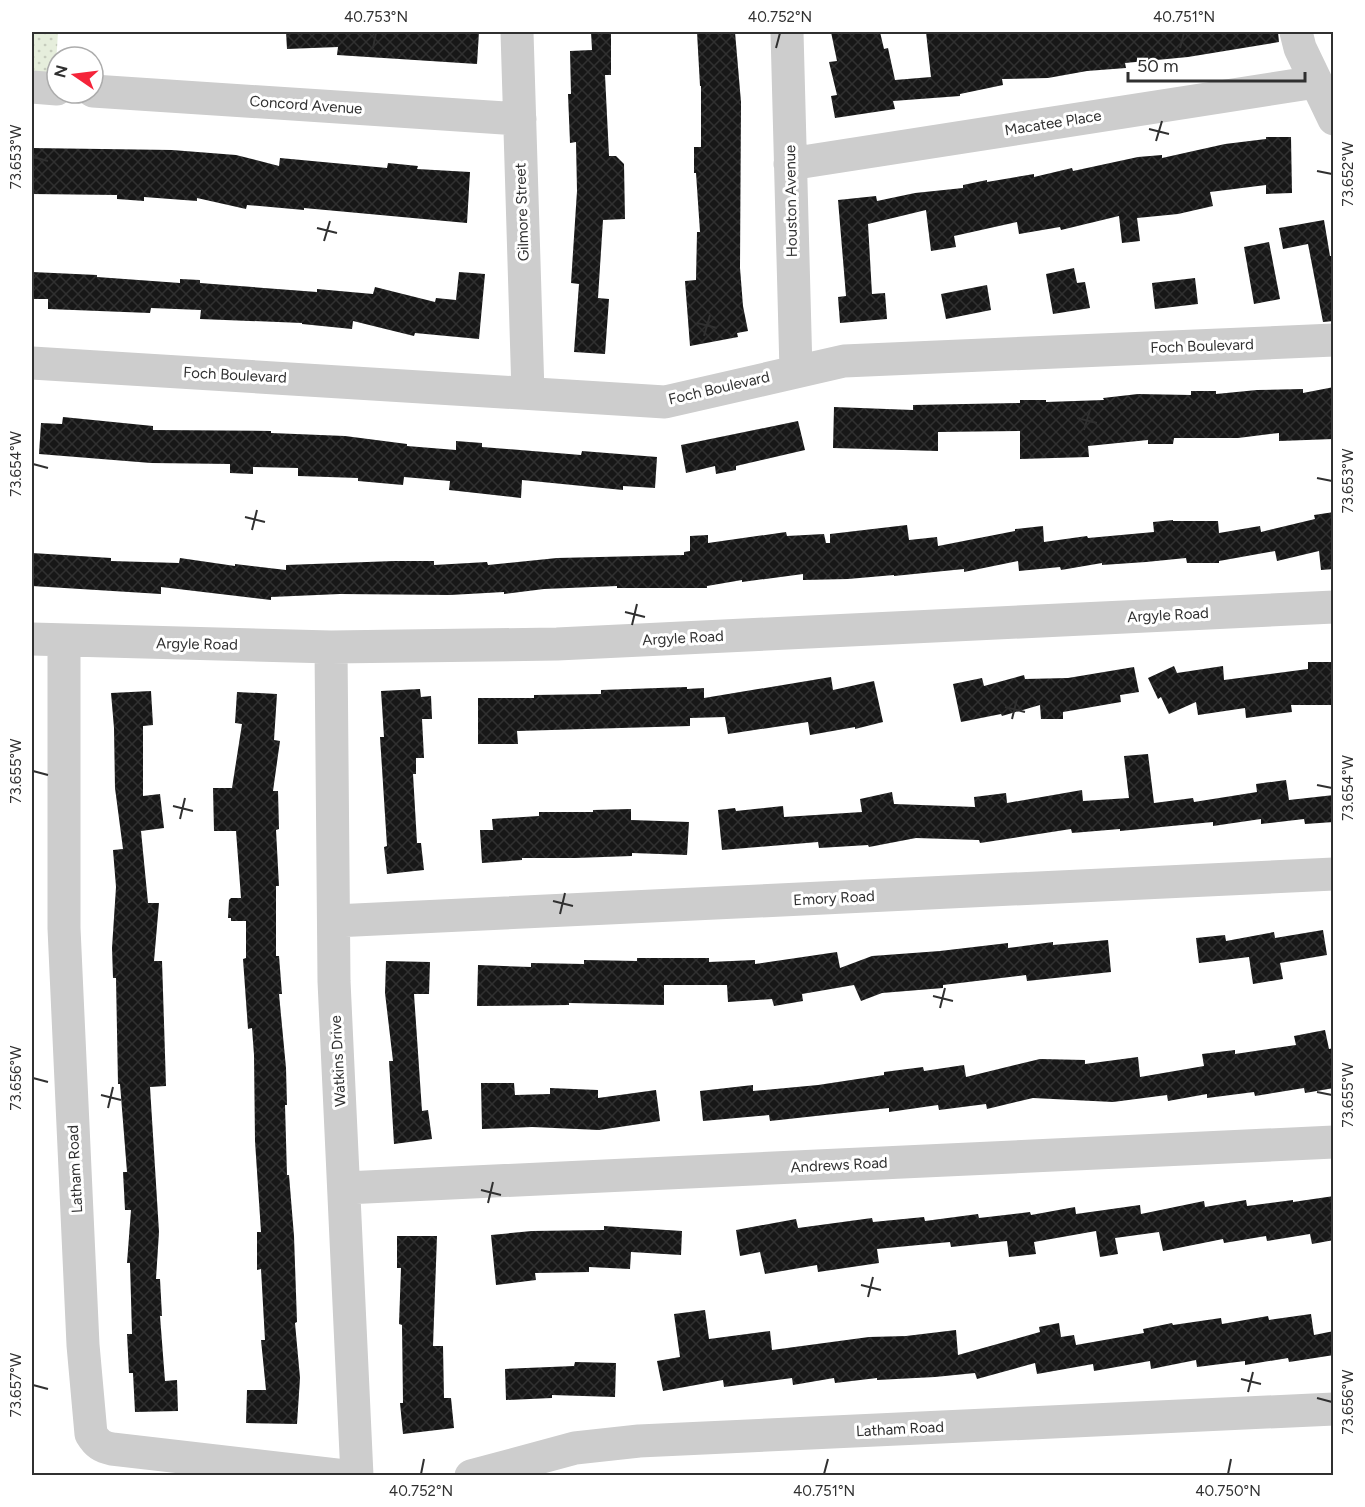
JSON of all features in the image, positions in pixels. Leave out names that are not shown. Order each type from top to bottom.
[{"type":"street","name":"Gilmore Street","points":[[518,32],[528,393]]},
{"type":"street","name":"Houston Avenue","points":[[787,32],[796,371]]},
{"type":"street","points":[[1296,32],[1300,48],[1334,119]]},
{"type":"street","name":"Macatee Place","points":[[790,164],[1316,82]]},
{"type":"street","name":"Concord Avenue","points":[[105,92],[520,119]]},
{"type":"street","name":"Foch Boulevard","points":[[32,363],[665,402],[844,362],[1334,340]]},
{"type":"street","name":"Argyle Road","points":[[32,639],[331,647],[557,644],[1334,607]]},
{"type":"street","name":"Latham Road","points":[[64,641],[64,928],[83,1345],[91,1434],[95,1442],[112,1449],[345,1476]]},
{"type":"street","name":"Watkins Drive","points":[[331,647],[334,981],[357,1476]]},
{"type":"street","name":"Emory Road","points":[[334,921],[1334,874]]},
{"type":"street","name":"Andrews Road","points":[[345,1188],[1334,1142]]},
{"type":"street","name":"Latham Road","points":[[482,1474],[575,1448],[639,1441],[1334,1409]]},
{"type":"green space","points":[[32,32],[58,32],[57,45],[45,45],[45,81],[32,80]]},
{"type":"building","points":[[286,32],[479,32],[477,64],[337,55],[338,47],[287,49]]},
{"type":"building","points":[[591,32],[611,32],[611,75],[605,75],[609,156],[616,156],[624,164],[625,219],[603,220],[598,298],[609,299],[605,354],[574,352],[579,284],[571,283],[577,191],[576,142],[570,143],[568,94],[571,94],[570,51],[592,50]]},
{"type":"building","points":[[697,32],[735,32],[741,102],[740,268],[743,306],[748,331],[737,333],[738,337],[690,346],[685,281],[696,280],[697,232],[700,232],[696,173],[694,173],[694,147],[701,147],[701,86]]},
{"type":"building","points":[[831,32],[880,32],[884,49],[888,48],[895,80],[931,77],[926,32],[993,32],[993,34],[1278,32],[1279,42],[1188,57],[1125,63],[1126,68],[1087,71],[1048,78],[1002,79],[1003,85],[960,94],[960,96],[893,101],[895,109],[835,118],[831,96],[837,95],[829,62],[837,61]]},
{"type":"building","points":[[1266,137],[1291,137],[1292,193],[1266,194],[1266,185],[1210,192],[1213,206],[1178,214],[1137,218],[1140,241],[1122,243],[1119,216],[1061,230],[1060,227],[1019,234],[1017,222],[954,236],[956,247],[931,251],[926,210],[868,224],[872,294],[885,293],[887,319],[840,323],[838,297],[846,296],[838,200],[876,196],[877,201],[915,193],[963,188],[963,185],[987,180],[987,182],[1034,174],[1034,177],[1072,168],[1073,171],[1138,157],[1162,155],[1162,158],[1225,144],[1266,139]]},
{"type":"building","points":[[32,148],[172,150],[236,155],[279,166],[280,158],[387,168],[388,163],[418,166],[417,169],[470,172],[467,223],[304,208],[304,210],[247,205],[246,209],[197,198],[197,201],[144,197],[144,201],[117,199],[117,195],[32,194]]},
{"type":"building","points":[[1324,220],[1330,256],[1334,256],[1334,321],[1323,322],[1308,244],[1283,249],[1279,228]]},
{"type":"building","points":[[1269,242],[1280,299],[1254,304],[1244,247]]},
{"type":"building","points":[[1074,268],[1077,283],[1085,282],[1090,308],[1053,314],[1046,274]]},
{"type":"building","points":[[32,272],[97,275],[97,277],[180,283],[180,279],[200,280],[200,283],[317,292],[317,289],[373,294],[375,287],[435,302],[436,298],[456,300],[459,272],[485,274],[479,339],[415,333],[414,336],[353,321],[352,329],[302,323],[200,319],[201,310],[151,308],[150,313],[48,309],[48,299],[32,299]]},
{"type":"building","points":[[1195,278],[1198,304],[1155,309],[1152,283]]},
{"type":"building","points":[[987,285],[991,310],[946,319],[941,294]]},
{"type":"building","points":[[1334,387],[1334,439],[1279,441],[1279,433],[1238,438],[1174,438],[1173,444],[1148,444],[1148,440],[1088,446],[1089,457],[1020,459],[1020,431],[938,432],[938,451],[833,448],[834,407],[913,410],[913,405],[1020,403],[1020,400],[1046,400],[1046,402],[1104,400],[1103,398],[1138,394],[1191,395],[1191,391],[1216,391],[1216,394],[1303,389],[1303,393]]},
{"type":"building","points":[[63,417],[153,426],[153,430],[271,431],[271,433],[345,436],[407,444],[407,446],[456,450],[456,441],[482,443],[482,447],[581,455],[582,451],[657,457],[655,488],[623,486],[623,490],[522,480],[521,498],[449,490],[450,481],[404,477],[403,485],[358,481],[358,478],[298,476],[298,468],[253,467],[253,474],[230,473],[230,464],[151,463],[39,454],[41,423],[62,424]]},
{"type":"building","points":[[798,421],[805,450],[736,466],[736,470],[716,474],[715,466],[686,473],[681,445]]},
{"type":"building","points":[[1334,512],[1334,569],[1321,570],[1319,551],[1277,561],[1275,551],[1219,561],[1219,563],[1187,563],[1186,558],[1102,565],[1102,563],[1061,570],[1060,567],[1019,571],[1018,561],[964,572],[964,569],[894,576],[803,580],[803,574],[742,582],[742,580],[707,586],[707,588],[617,588],[617,586],[544,589],[504,594],[504,592],[450,595],[340,594],[271,597],[271,600],[161,587],[161,594],[32,586],[32,553],[111,558],[111,561],[179,563],[180,558],[286,570],[286,565],[394,561],[434,561],[434,565],[487,562],[488,565],[557,558],[684,555],[684,552],[690,551],[690,536],[708,535],[708,543],[786,532],[787,536],[824,534],[826,543],[830,543],[830,534],[907,525],[909,540],[937,537],[938,546],[1015,531],[1015,529],[1043,526],[1044,542],[1087,536],[1088,538],[1154,532],[1153,522],[1173,520],[1218,521],[1219,533],[1260,526],[1261,532],[1315,519],[1314,515]]},
{"type":"building","points":[[1308,662],[1334,662],[1334,705],[1291,705],[1292,712],[1246,718],[1245,708],[1198,715],[1196,702],[1169,714],[1161,697],[1158,699],[1148,678],[1174,666],[1177,673],[1223,666],[1224,680],[1308,669]]},
{"type":"building","points":[[1134,667],[1139,692],[1120,695],[1121,702],[1063,712],[1063,719],[1041,719],[1040,705],[1002,716],[1001,714],[961,722],[953,684],[982,678],[984,686],[1024,675],[1025,679],[1068,678]]},
{"type":"building","points":[[831,677],[833,690],[874,681],[883,722],[855,729],[855,727],[810,735],[808,722],[728,734],[725,717],[690,718],[690,726],[517,731],[518,744],[478,744],[478,698],[534,698],[534,695],[601,694],[601,690],[687,687],[687,689],[704,688],[704,698]]},
{"type":"building","points":[[420,689],[421,697],[431,696],[432,719],[422,719],[424,758],[416,758],[416,774],[413,774],[417,843],[421,843],[424,870],[387,874],[380,737],[384,737],[381,691]]},
{"type":"building","points":[[151,691],[153,725],[143,726],[143,796],[160,794],[164,828],[141,831],[148,903],[159,903],[154,961],[162,961],[166,1086],[150,1087],[159,1232],[156,1279],[160,1279],[162,1316],[160,1316],[165,1381],[177,1380],[178,1411],[135,1412],[133,1373],[129,1373],[127,1334],[132,1334],[130,1263],[127,1263],[131,1210],[125,1210],[123,1172],[127,1172],[120,1084],[118,1084],[116,978],[113,978],[112,948],[116,887],[113,850],[123,849],[115,788],[111,693]]},
{"type":"building","points":[[237,692],[277,694],[274,740],[280,741],[273,791],[278,791],[279,829],[276,830],[279,886],[276,886],[276,956],[279,956],[282,994],[279,994],[286,1068],[287,1175],[289,1175],[294,1236],[297,1322],[295,1323],[300,1378],[297,1424],[246,1423],[247,1390],[266,1390],[261,1340],[265,1340],[261,1269],[257,1270],[257,1232],[261,1232],[255,1141],[254,1055],[252,1028],[248,1029],[243,959],[246,958],[246,921],[231,921],[231,918],[228,918],[229,900],[241,898],[236,831],[214,831],[213,788],[232,788],[242,724],[235,723]]},
{"type":"building","points":[[1148,754],[1154,803],[1193,798],[1194,802],[1257,792],[1256,784],[1286,780],[1289,800],[1334,795],[1334,822],[1305,824],[1304,819],[1261,824],[1261,819],[1213,826],[1213,822],[1120,831],[1120,829],[1072,833],[1071,829],[980,843],[979,840],[916,838],[869,847],[868,845],[819,848],[818,842],[722,850],[718,810],[735,808],[736,811],[783,806],[784,817],[862,812],[860,799],[892,792],[894,804],[975,807],[974,797],[1006,793],[1007,803],[1082,790],[1083,801],[1129,798],[1124,756]]},
{"type":"building","points":[[631,809],[631,820],[689,822],[687,855],[632,853],[632,856],[522,858],[522,860],[482,863],[480,830],[493,830],[492,819],[539,816],[539,812]]},
{"type":"building","points":[[1323,930],[1327,955],[1280,963],[1283,979],[1253,984],[1249,957],[1199,963],[1196,938],[1225,935],[1226,941],[1274,932],[1275,938]]},
{"type":"building","points":[[1108,940],[1111,972],[1027,981],[1026,975],[943,985],[943,988],[882,993],[861,1001],[854,985],[802,994],[803,1001],[774,1006],[772,999],[728,1002],[727,985],[664,985],[664,1005],[569,1003],[569,1005],[477,1006],[478,965],[531,967],[531,963],[584,964],[584,960],[637,961],[637,958],[709,958],[709,962],[755,960],[755,964],[837,952],[840,968],[872,956],[1008,943],[1008,948],[1053,942],[1053,945]]},
{"type":"building","points":[[386,961],[430,962],[429,994],[414,994],[422,1111],[428,1110],[432,1139],[394,1144],[389,1061],[393,1061],[385,993]]},
{"type":"building","points":[[1325,1030],[1329,1049],[1334,1048],[1334,1088],[1305,1093],[1304,1088],[1255,1096],[1254,1092],[1207,1098],[1207,1094],[1168,1101],[1167,1095],[1113,1102],[1033,1098],[987,1109],[986,1104],[939,1110],[938,1105],[889,1112],[889,1108],[770,1121],[769,1115],[703,1121],[700,1091],[753,1085],[753,1091],[818,1085],[923,1067],[924,1071],[964,1065],[966,1077],[1040,1059],[1085,1060],[1085,1064],[1138,1057],[1140,1077],[1204,1066],[1202,1054],[1235,1050],[1235,1054],[1296,1045],[1294,1036]]},
{"type":"building","points":[[481,1083],[514,1083],[515,1095],[550,1094],[550,1088],[598,1090],[598,1098],[656,1090],[660,1121],[599,1130],[532,1127],[482,1129]]},
{"type":"building","points":[[1334,1196],[1334,1240],[1312,1244],[1310,1234],[1267,1241],[1266,1236],[1224,1243],[1223,1239],[1163,1251],[1159,1232],[1115,1238],[1118,1254],[1100,1257],[1096,1231],[1034,1242],[1036,1254],[1009,1257],[1007,1241],[951,1247],[950,1242],[877,1249],[879,1263],[818,1272],[817,1265],[765,1274],[760,1252],[740,1256],[736,1230],[796,1219],[798,1228],[872,1218],[873,1222],[924,1217],[925,1221],[978,1214],[979,1218],[1030,1212],[1031,1215],[1075,1207],[1076,1214],[1140,1205],[1141,1214],[1204,1201],[1205,1207],[1246,1200],[1247,1206]]},
{"type":"building","points":[[604,1226],[682,1231],[681,1255],[631,1252],[630,1269],[589,1267],[589,1272],[535,1273],[536,1280],[496,1285],[491,1235],[532,1231],[604,1230]]},
{"type":"building","points":[[397,1236],[437,1236],[433,1346],[443,1346],[444,1398],[451,1398],[454,1428],[403,1434],[400,1403],[403,1403],[402,1325],[399,1324],[401,1268],[397,1268]]},
{"type":"building","points":[[705,1310],[709,1339],[770,1331],[772,1350],[869,1337],[906,1336],[956,1330],[958,1355],[1040,1332],[1039,1327],[1059,1323],[1061,1337],[1074,1335],[1076,1345],[1144,1333],[1143,1329],[1172,1323],[1173,1325],[1221,1318],[1222,1324],[1268,1316],[1269,1320],[1311,1314],[1314,1335],[1334,1331],[1334,1355],[1289,1362],[1288,1358],[1245,1365],[1245,1361],[1197,1367],[1196,1360],[1151,1369],[1150,1361],[1094,1371],[1093,1364],[1037,1374],[1035,1363],[977,1379],[975,1373],[877,1380],[877,1378],[835,1383],[834,1378],[793,1385],[792,1378],[724,1387],[723,1380],[663,1391],[657,1361],[680,1357],[674,1314]]},
{"type":"building","points":[[575,1362],[616,1363],[615,1397],[552,1395],[552,1398],[506,1400],[505,1369],[574,1366]]}]
